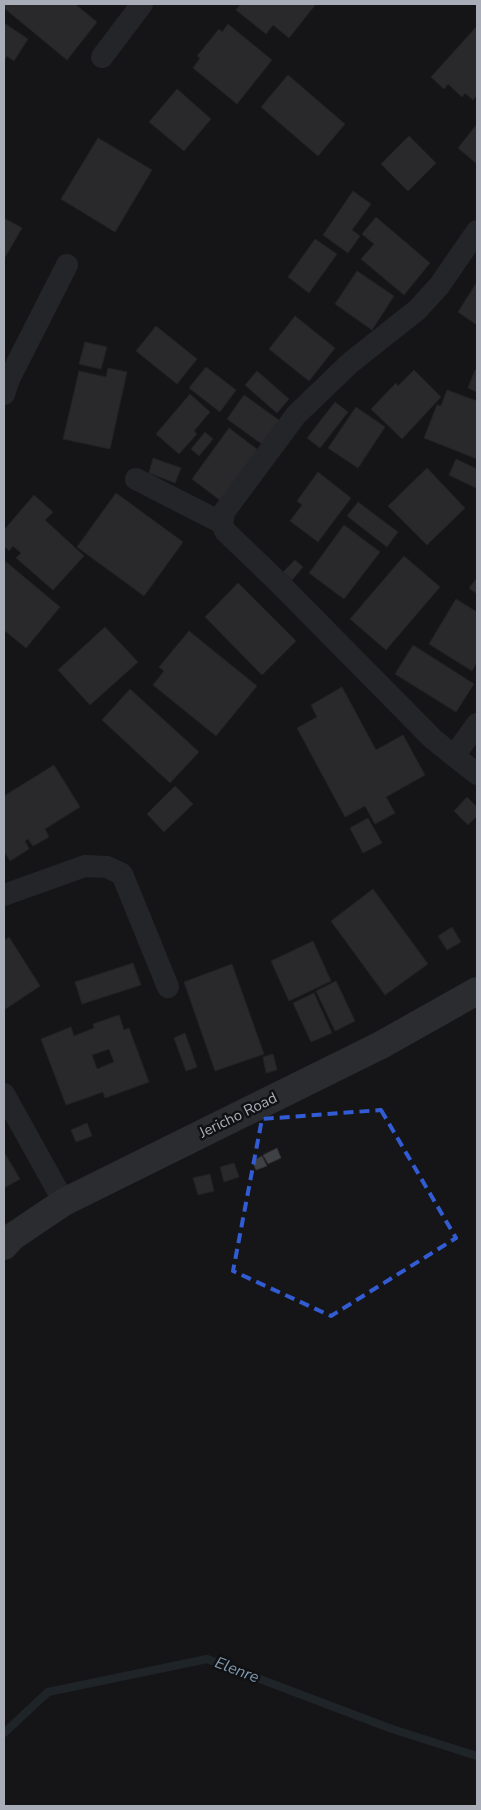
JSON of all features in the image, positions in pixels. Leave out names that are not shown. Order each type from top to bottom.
[{"type":"street","points":[[102,57],[142,4]]},
{"type":"street","points":[[477,231],[439,286],[417,310],[350,363],[296,415],[224,512],[222,523],[225,532],[277,581],[433,739],[477,774]]},
{"type":"street","points":[[4,394],[9,379],[67,265]]},
{"type":"street","points":[[136,479],[222,523]]},
{"type":"street","points":[[454,756],[477,724]]},
{"type":"street","points":[[4,895],[85,866],[108,867],[122,874],[168,987]]},
{"type":"street","name":"Jericho Road","points":[[4,1246],[12,1237],[64,1202],[381,1045],[477,990]]},
{"type":"street","points":[[4,1094],[64,1202]]},
{"type":"highlighted area","points":[[381,1110],[456,1238],[331,1316],[233,1271],[262,1119]]},
{"type":"building","points":[[4,4],[75,4],[97,22],[67,60],[4,8]]},
{"type":"building","points":[[241,4],[316,4],[289,38],[273,25],[266,34],[236,10]]},
{"type":"building","points":[[4,23],[28,39],[14,61],[7,56],[4,61]]},
{"type":"building","points":[[228,24],[272,60],[237,104],[193,68],[200,58],[197,56],[219,29],[222,32]]},
{"type":"building","points":[[477,26],[477,95],[473,100],[465,93],[462,97],[448,84],[444,89],[431,77]]},
{"type":"building","points":[[288,75],[345,124],[318,156],[261,107]]},
{"type":"building","points":[[177,89],[211,119],[184,151],[149,122]]},
{"type":"building","points":[[477,124],[477,164],[458,148]]},
{"type":"building","points":[[409,136],[436,163],[408,191],[381,164]]},
{"type":"building","points":[[98,138],[152,170],[115,232],[61,199]]},
{"type":"building","points":[[353,191],[371,204],[352,230],[360,236],[348,253],[323,235]]},
{"type":"building","points":[[376,217],[430,263],[404,295],[361,259],[374,244],[362,234]]},
{"type":"building","points":[[4,218],[22,228],[4,259]]},
{"type":"building","points":[[315,239],[337,254],[309,293],[288,277]]},
{"type":"building","points":[[357,271],[394,296],[372,330],[335,304]]},
{"type":"building","points":[[477,282],[477,325],[458,312]]},
{"type":"building","points":[[295,316],[335,348],[309,381],[269,349]]},
{"type":"building","points":[[156,326],[197,359],[177,384],[136,351]]},
{"type":"building","points":[[85,342],[107,347],[101,369],[79,364]]},
{"type":"building","points":[[206,367],[236,390],[220,412],[189,388]]},
{"type":"building","points":[[108,368],[127,372],[110,449],[63,439],[79,371],[106,377]]},
{"type":"building","points":[[414,370],[441,397],[402,439],[371,409],[396,383],[398,386]]},
{"type":"building","points":[[475,370],[477,370],[477,392],[468,388]]},
{"type":"building","points":[[257,371],[289,399],[277,413],[245,385]]},
{"type":"building","points":[[447,390],[477,401],[477,459],[424,438],[437,405],[441,406]]},
{"type":"building","points":[[190,394],[210,412],[194,431],[197,434],[179,454],[156,434]]},
{"type":"building","points":[[244,395],[283,423],[266,447],[227,419]]},
{"type":"building","points":[[335,402],[348,412],[320,448],[307,438]]},
{"type":"building","points":[[356,407],[385,427],[358,468],[328,448]]},
{"type":"building","points":[[229,428],[258,450],[221,501],[192,479]]},
{"type":"building","points":[[205,432],[213,439],[199,456],[191,449]]},
{"type":"building","points":[[153,458],[181,468],[175,483],[149,473]]},
{"type":"building","points":[[456,459],[477,469],[476,488],[449,475]]},
{"type":"building","points":[[427,468],[465,508],[427,545],[388,506]]},
{"type":"building","points":[[318,472],[351,498],[318,542],[290,521],[302,505],[297,501]]},
{"type":"building","points":[[116,493],[183,542],[144,596],[77,547]]},
{"type":"building","points":[[34,495],[53,512],[45,520],[84,556],[53,590],[16,558],[21,553],[13,546],[9,551],[4,546],[4,530]]},
{"type":"building","points":[[358,502],[398,532],[387,547],[347,516]]},
{"type":"building","points":[[344,525],[380,552],[344,599],[309,573]]},
{"type":"building","points":[[404,556],[440,587],[386,650],[350,619]]},
{"type":"building","points":[[295,560],[303,567],[292,580],[283,572]]},
{"type":"building","points":[[5,561],[60,607],[26,648],[4,630]]},
{"type":"building","points":[[477,578],[477,594],[469,588]]},
{"type":"building","points":[[238,583],[296,641],[262,675],[205,617]]},
{"type":"building","points":[[456,599],[477,612],[477,662],[472,671],[429,644]]},
{"type":"building","points":[[105,627],[138,662],[90,705],[58,670]]},
{"type":"building","points":[[189,631],[257,686],[216,736],[153,685],[164,671],[159,667]]},
{"type":"building","points":[[413,645],[474,684],[456,712],[395,674]]},
{"type":"building","points":[[342,687],[376,750],[403,735],[425,775],[386,797],[395,813],[375,824],[365,806],[345,817],[297,728],[317,717],[311,705]]},
{"type":"building","points":[[130,689],[199,752],[170,783],[102,720]]},
{"type":"building","points":[[54,765],[80,807],[45,829],[49,837],[33,846],[28,839],[25,841],[29,849],[10,861],[4,851],[4,796]]},
{"type":"building","points":[[175,786],[193,804],[164,832],[147,814]]},
{"type":"building","points":[[467,797],[477,807],[477,816],[468,825],[454,811]]},
{"type":"building","points":[[368,818],[382,843],[363,853],[350,828]]},
{"type":"building","points":[[373,889],[428,964],[385,995],[331,921]]},
{"type":"building","points":[[452,927],[461,942],[447,950],[438,936]]},
{"type":"building","points":[[9,937],[40,986],[4,1010],[4,939]]},
{"type":"building","points":[[313,941],[331,981],[289,1001],[271,961]]},
{"type":"building","points":[[133,963],[141,985],[82,1004],[75,982]]},
{"type":"building","points":[[232,964],[264,1054],[215,1071],[184,982]]},
{"type":"building","points":[[336,981],[355,1021],[335,1031],[316,991]]},
{"type":"building","points":[[314,993],[332,1033],[311,1042],[293,1003]]},
{"type":"building","points":[[119,1015],[124,1030],[129,1028],[149,1082],[105,1098],[103,1092],[66,1105],[41,1039],[71,1027],[74,1036],[94,1028],[93,1024]],"holes":[[[109,1049],[114,1062],[97,1069],[92,1055]]]},
{"type":"building","points":[[185,1033],[197,1067],[186,1071],[174,1038]]},
{"type":"building","points":[[273,1054],[277,1070],[266,1073],[263,1057]]},
{"type":"building","points":[[87,1123],[92,1136],[76,1142],[71,1130]]},
{"type":"building","points":[[277,1148],[281,1158],[268,1164],[263,1155]]},
{"type":"building","points":[[4,1152],[20,1179],[4,1188]]},
{"type":"building","points":[[262,1156],[267,1166],[256,1170],[252,1161]]},
{"type":"building","points":[[234,1163],[239,1177],[224,1182],[220,1167]]},
{"type":"building","points":[[210,1174],[214,1191],[198,1195],[193,1178]]},
{"type":"waterway","name":"Elenre","points":[[4,1733],[48,1692],[207,1659],[392,1729],[477,1756]]}]
